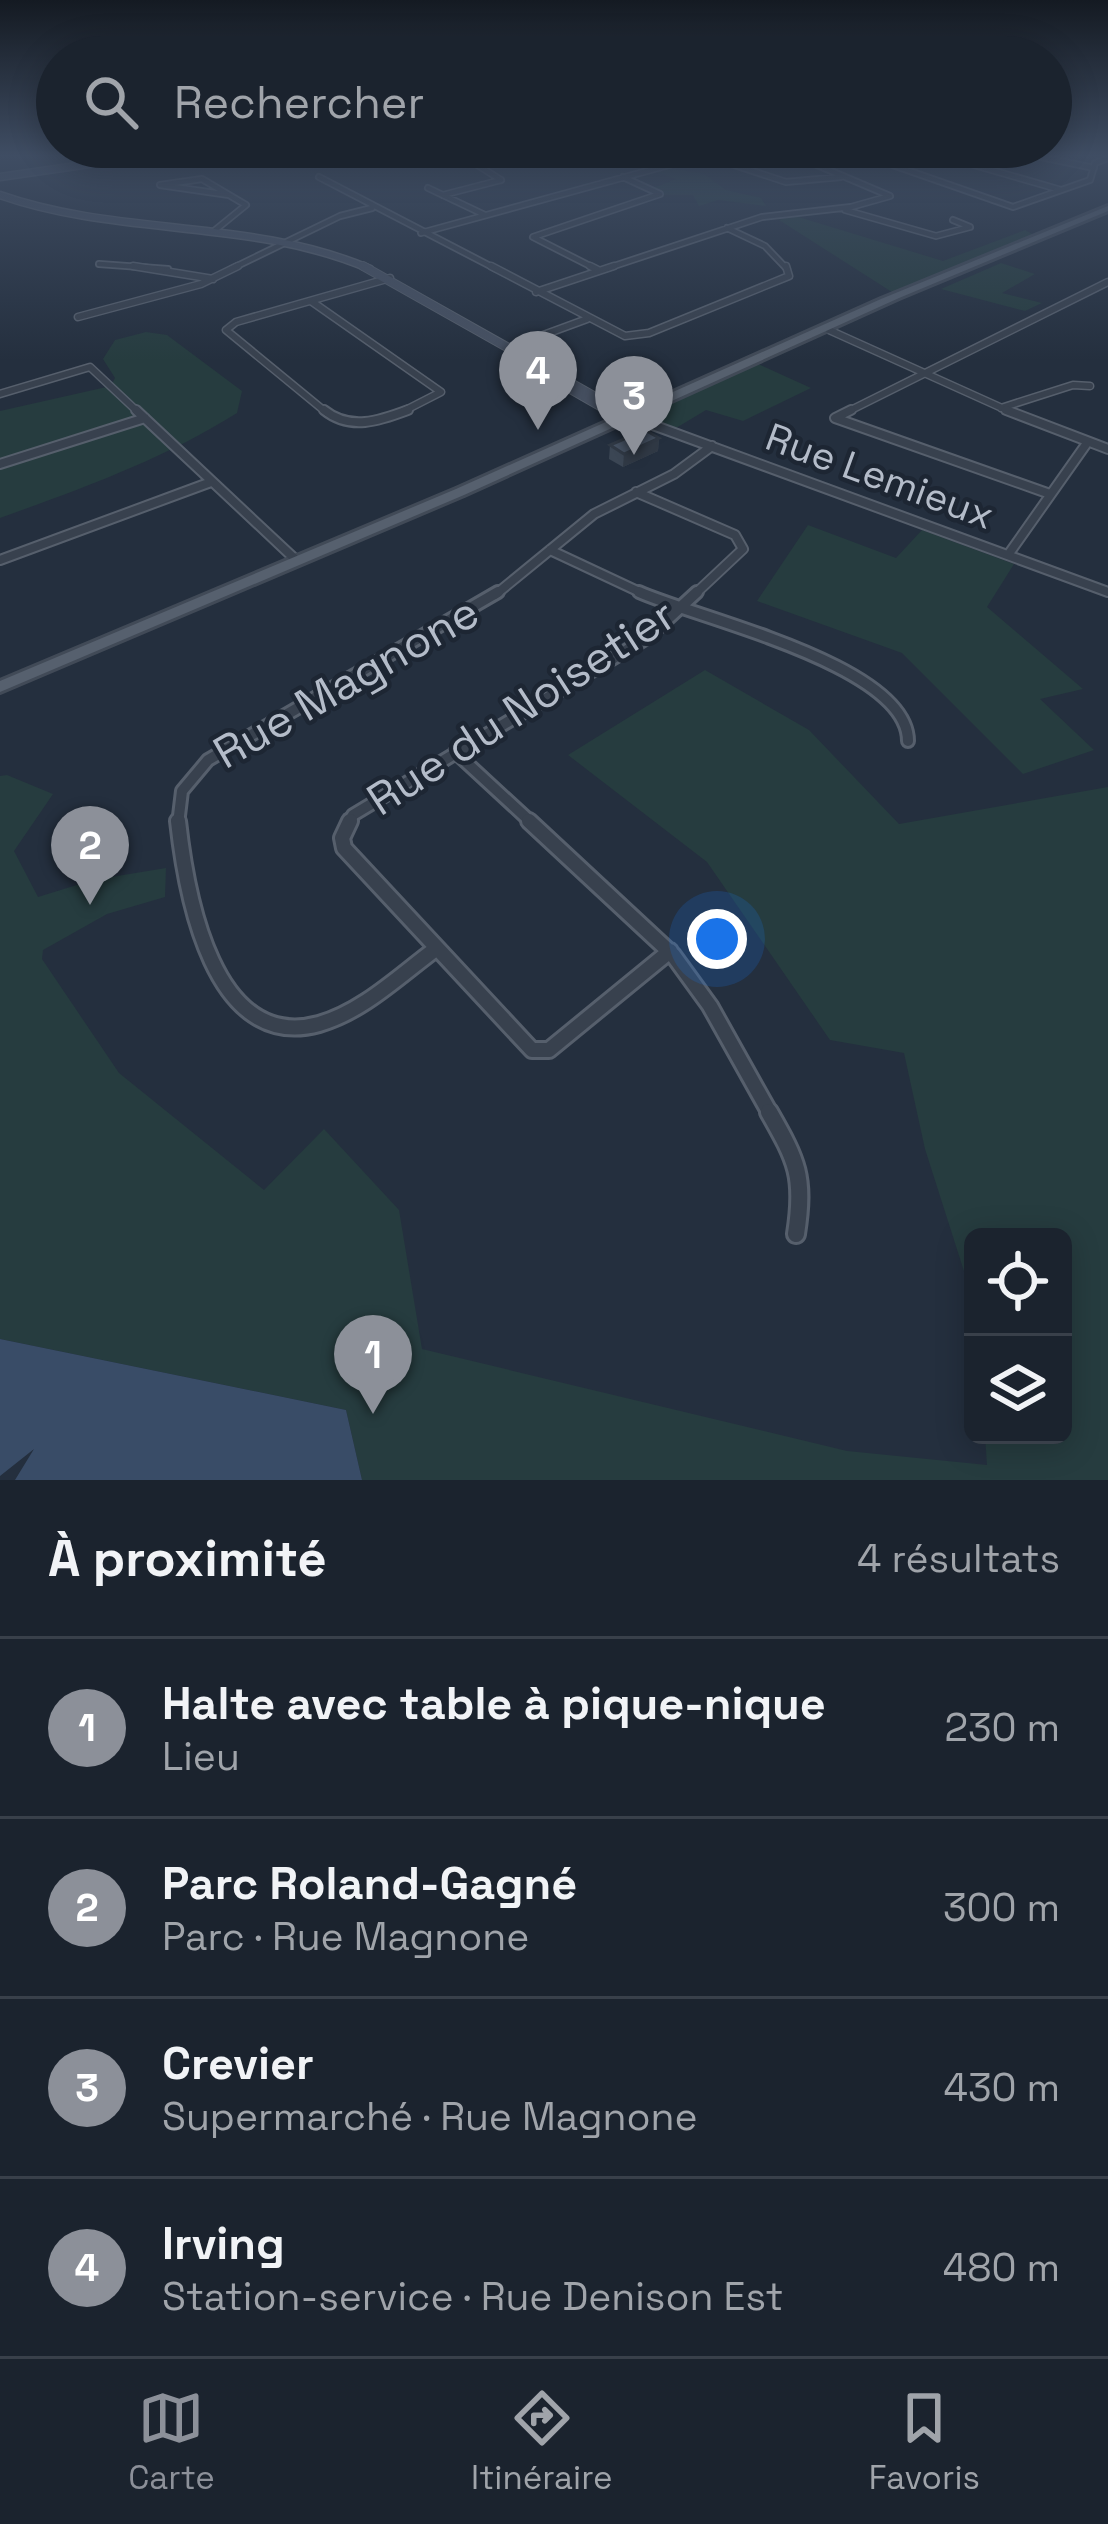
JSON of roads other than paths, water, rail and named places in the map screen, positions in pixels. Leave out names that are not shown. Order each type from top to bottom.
[{"type":"main road","points":[[0,687],[1072,223]]},
{"type":"main road","points":[[626,415],[829,330],[895,297]]},
{"type":"street","name":"Rue Lemieux","points":[[147,223],[289,242],[337,255],[390,278],[520,355],[568,390],[1108,592]]},
{"type":"street","points":[[214,231],[224,223]]},
{"type":"street","points":[[78,317],[163,298],[213,280],[326,223]]},
{"type":"street","points":[[402,223],[619,334],[643,335],[789,276],[787,266],[758,241],[727,228]]},
{"type":"street","points":[[421,233],[454,223]]},
{"type":"street","points":[[576,223],[533,237],[600,271]]},
{"type":"street","points":[[536,292],[744,223]]},
{"type":"street","points":[[881,223],[936,236],[970,227],[960,223]]},
{"type":"street","points":[[99,264],[163,268],[213,280]]},
{"type":"street","points":[[311,301],[441,392],[435,399],[358,424],[334,419],[227,333],[227,327],[236,322],[390,278]]},
{"type":"street","points":[[1051,494],[835,418],[1108,282]]},
{"type":"street","points":[[1088,291],[1108,297]]},
{"type":"street","points":[[508,348],[587,319]]},
{"type":"street","points":[[829,330],[926,370],[1001,408],[1108,449]]},
{"type":"street","points":[[0,394],[90,367],[296,560]]},
{"type":"street","points":[[1001,408],[1067,387],[1090,386]]},
{"type":"street","points":[[0,464],[145,418]]},
{"type":"street","points":[[1008,555],[1087,442]]},
{"type":"street","name":"Rue Magnone","points":[[437,948],[338,1016],[305,1027],[274,1026],[250,1016],[209,960],[196,932],[178,824],[180,796],[208,760],[493,596],[594,514],[674,474],[712,446]]},
{"type":"street","points":[[0,560],[211,482]]},
{"type":"street","name":"Rue du Noisetier","points":[[636,493],[735,536],[743,544],[647,638],[352,815],[341,838],[344,848],[532,1050],[549,1050],[670,951]]},
{"type":"street","points":[[550,550],[679,610],[847,670],[902,716],[908,725],[908,741]]},
{"type":"street","points":[[455,752],[670,951],[710,1006],[798,1163],[803,1191],[796,1234]]},
{"type":"water","points":[[0,1339],[346,1410],[362,1480],[15,1480],[34,1449],[0,1476]]},
{"type":"place","name":"Irving","points":[[538,430]]},
{"type":"place","name":"Crevier","points":[[634,455]]},
{"type":"place","name":"Parc Roland-Gagné","points":[[90,905]]},
{"type":"place","name":"Halte avec table à pique-nique","points":[[373,1414]]}]
